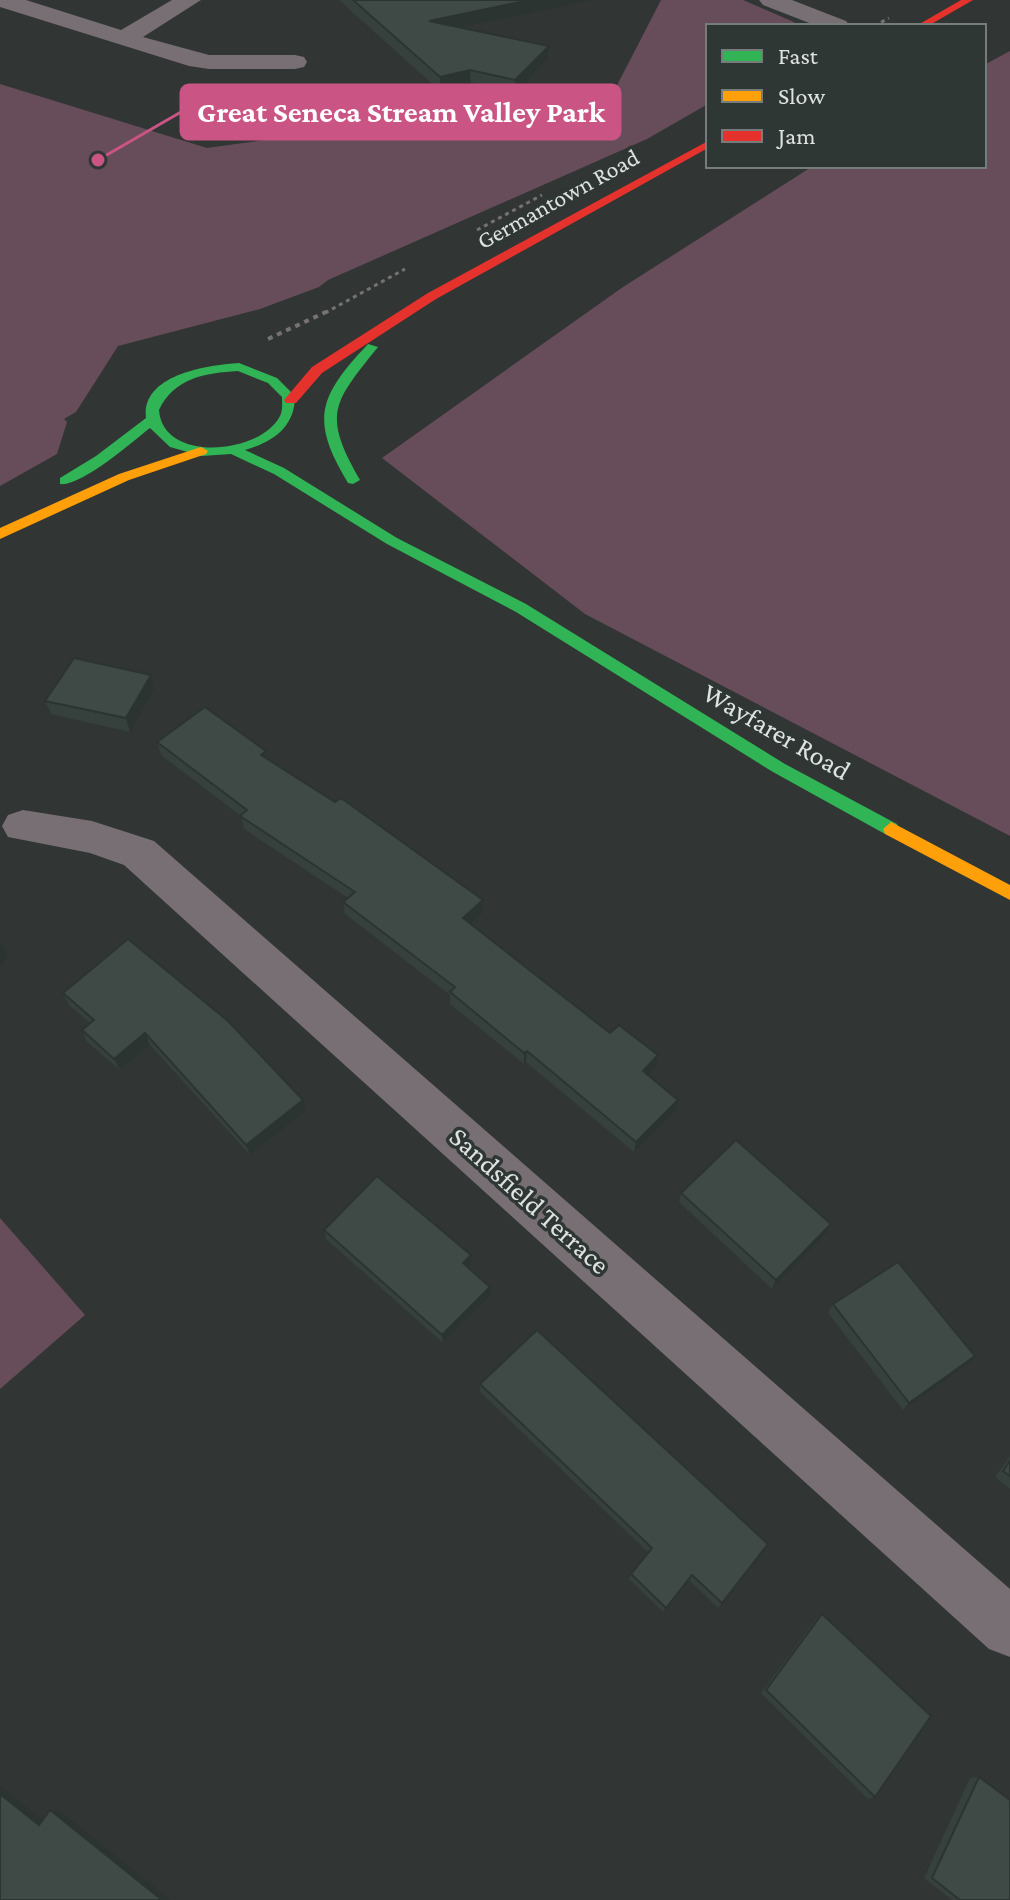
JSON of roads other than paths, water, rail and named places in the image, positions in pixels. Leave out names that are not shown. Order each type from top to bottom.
[{"type":"street","points":[[2,0],[122,39],[209,62],[295,62]]},
{"type":"street","points":[[122,39],[189,0]]},
{"type":"street","points":[[771,0],[833,24]]},
{"type":"street","points":[[925,24],[968,0]]},
{"type":"street","name":"Germantown Road","points":[[291,400],[317,370],[432,296],[706,145]]},
{"type":"street","points":[[324,465],[360,484],[333,443],[329,413],[346,374],[432,296]]},
{"type":"street","name":"Germantown Road","points":[[351,326],[374,314],[432,296]]},
{"type":"street","points":[[201,451],[168,440],[157,431],[152,420],[152,406],[160,393],[175,381],[206,370],[239,367],[276,358]]},
{"type":"street","points":[[0,534],[124,477],[201,451],[233,450],[256,444],[290,426],[291,400],[276,379],[260,371],[239,367]]},
{"type":"street","points":[[0,522],[101,459],[152,420]]},
{"type":"street","name":"Wayfarer Road","points":[[233,450],[279,471],[392,541],[521,608],[779,768],[1010,893]]},
{"type":"street","name":"Wayfarer Road","points":[[453,552],[521,608]]},
{"type":"street","name":"Sandsfield Terrace","points":[[23,826],[92,837],[139,853],[1010,1628]]},
{"type":"place","name":"Great Seneca Stream Valley Park","points":[[98,160]]}]
